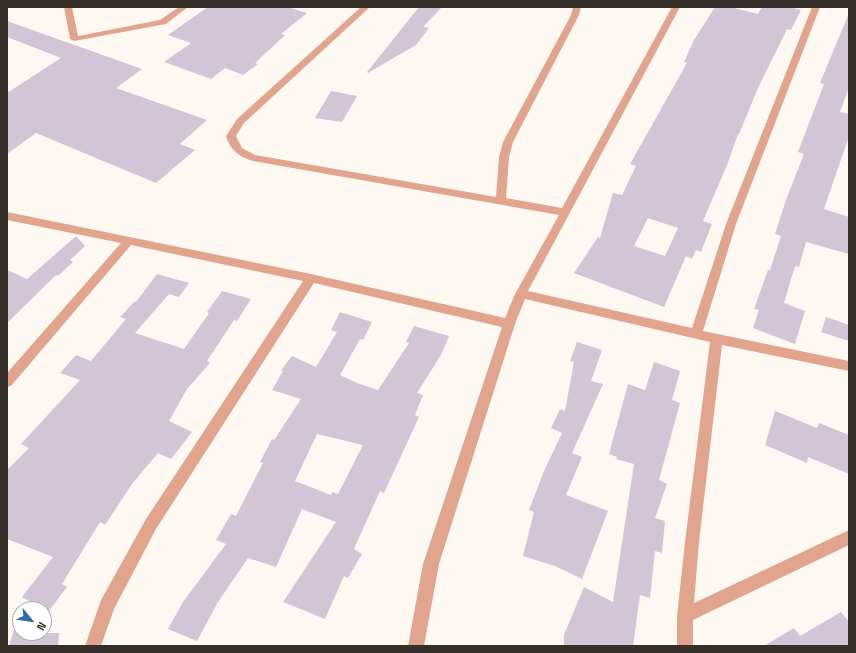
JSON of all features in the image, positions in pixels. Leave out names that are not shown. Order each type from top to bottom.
[{"type":"street","points":[[68,7],[74,39],[164,22],[184,7]]},
{"type":"street","points":[[366,7],[240,121],[231,136],[234,146],[240,152],[254,158],[565,212]]},
{"type":"street","points":[[501,201],[504,157],[508,142],[577,7]]},
{"type":"street","points":[[416,646],[431,564],[509,324],[521,294],[676,7]]},
{"type":"street","points":[[696,334],[731,224],[816,7]]},
{"type":"street","points":[[7,216],[128,242],[311,278],[509,324]]},
{"type":"street","points":[[7,382],[128,242]]},
{"type":"street","points":[[93,646],[107,606],[151,524],[311,278]]},
{"type":"street","points":[[521,294],[717,339],[849,366]]},
{"type":"street","points":[[685,646],[685,616],[693,534],[717,339]]},
{"type":"street","points":[[685,616],[849,537]]},
{"type":"building","points":[[208,7],[287,7],[307,13],[281,34],[285,35],[255,63],[258,64],[243,75],[225,68],[211,79],[164,62],[191,43],[168,35]]},
{"type":"building","points":[[419,7],[442,7],[423,27],[429,28],[416,45],[368,73],[367,72]]},
{"type":"building","points":[[715,7],[730,7],[758,14],[762,7],[789,7],[801,10],[791,30],[787,29],[758,88],[738,134],[727,165],[703,221],[712,224],[701,252],[696,250],[692,259],[686,256],[664,307],[574,273],[598,237],[600,238],[613,193],[622,195],[636,166],[630,164],[687,63],[684,62],[694,40]],"holes":[[[648,218],[678,228],[665,256],[634,246]]]},
{"type":"building","points":[[849,13],[849,87],[840,112],[849,114],[849,136],[824,209],[849,217],[849,254],[806,242],[799,267],[795,266],[784,303],[805,311],[795,344],[753,328],[759,310],[754,309],[768,270],[770,270],[781,236],[775,234],[787,197],[804,154],[798,152],[824,84],[820,83]]},
{"type":"building","points":[[7,21],[142,69],[116,88],[207,120],[180,144],[195,150],[156,183],[36,133],[7,154],[7,93],[61,58],[7,37]]},
{"type":"building","points":[[331,91],[357,96],[342,122],[315,118]]},
{"type":"building","points":[[76,236],[85,246],[70,260],[73,262],[58,276],[56,275],[7,323],[7,270],[27,279]]},
{"type":"building","points":[[157,274],[189,283],[179,297],[169,294],[135,333],[184,349],[222,291],[251,299],[237,321],[234,320],[207,361],[210,363],[187,389],[169,421],[192,432],[171,459],[158,453],[132,484],[105,525],[100,522],[62,584],[67,587],[52,607],[52,601],[29,601],[22,597],[53,557],[7,539],[7,470],[29,448],[21,444],[80,380],[60,373],[76,355],[91,361],[126,319],[120,317],[134,302],[136,302]]},
{"type":"building","points":[[340,312],[372,322],[363,340],[360,339],[340,375],[378,390],[409,343],[406,342],[414,326],[449,336],[441,355],[417,393],[423,395],[415,415],[419,417],[384,493],[380,491],[354,549],[362,554],[348,578],[344,576],[325,619],[283,602],[336,522],[302,509],[276,567],[248,558],[218,602],[197,641],[168,629],[183,602],[226,544],[216,540],[231,514],[236,516],[263,463],[260,462],[272,439],[274,440],[301,399],[272,390],[283,371],[281,370],[292,356],[316,367],[337,332],[331,330]],"holes":[[[317,434],[363,445],[338,494],[332,492],[331,495],[295,481]]]},
{"type":"building","points":[[826,317],[849,325],[849,341],[821,332]]},
{"type":"building","points":[[577,342],[602,350],[591,381],[603,384],[572,453],[582,457],[566,495],[608,511],[582,579],[555,566],[523,556],[534,512],[529,510],[544,471],[562,433],[551,428],[560,409],[565,411],[574,362],[570,361]]},
{"type":"building","points":[[654,362],[680,371],[672,400],[680,403],[659,480],[667,484],[655,518],[665,521],[662,553],[655,551],[650,598],[640,595],[633,646],[564,646],[564,635],[584,587],[613,602],[634,464],[616,459],[617,457],[609,454],[628,384],[645,390]]},
{"type":"building","points":[[775,411],[817,428],[819,423],[849,435],[849,474],[808,457],[807,463],[765,445]]},
{"type":"building","points":[[841,612],[849,622],[849,646],[764,646],[794,628],[800,636]]},
{"type":"building","points":[[52,633],[59,633],[58,646],[9,646],[12,636],[12,641],[52,641]]}]
